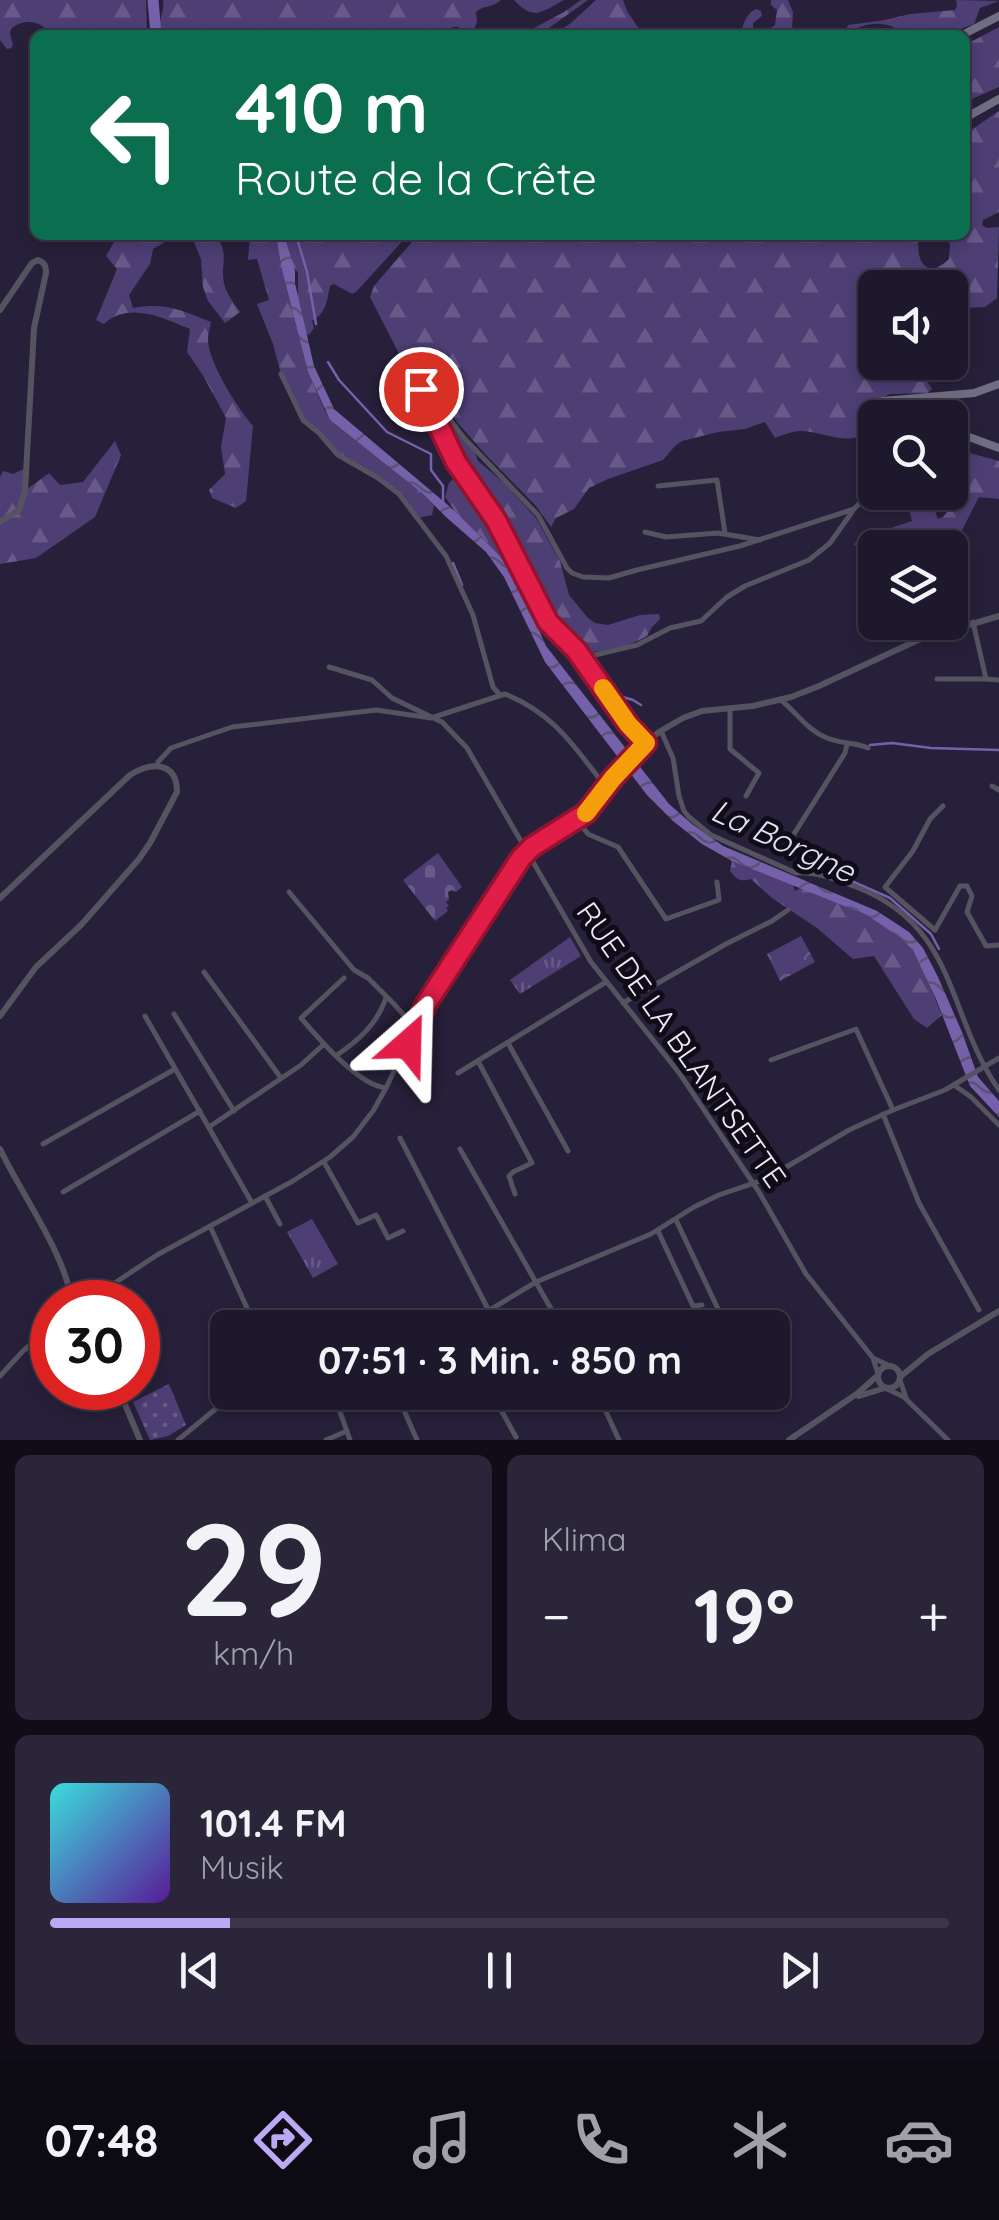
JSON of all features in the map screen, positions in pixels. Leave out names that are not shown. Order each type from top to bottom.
[{"type":"main road","points":[[970,31],[999,16]]},
{"type":"main road","points":[[970,115],[999,99]]},
{"type":"main road","points":[[896,400],[974,394],[999,384]]},
{"type":"main road","points":[[968,436],[999,448]]},
{"type":"street","points":[[0,310],[32,264],[43,262],[46,272],[34,328],[25,491],[18,510],[0,522]]},
{"type":"street","points":[[281,374],[303,420],[338,456],[399,494],[446,556],[473,615],[493,687],[499,694]]},
{"type":"street","points":[[646,743],[582,658],[548,622],[496,520],[456,462],[422,393],[422,384],[432,385],[442,409],[464,438],[538,515],[572,573],[609,578],[760,540],[854,509]]},
{"type":"street","points":[[658,486],[716,480],[725,534]]},
{"type":"street","points":[[582,658],[638,646],[670,628],[701,621],[745,586],[798,565],[827,546],[858,505]]},
{"type":"street","points":[[644,532],[666,537],[725,534],[760,540]]},
{"type":"street","points":[[119,1280],[324,1162],[353,1137],[386,1088],[415,1025],[527,852],[596,802],[620,770],[661,731],[695,712],[781,700],[918,640],[999,616]]},
{"type":"street","points":[[973,622],[986,679]]},
{"type":"street","points":[[328,667],[372,680],[392,698],[435,717]]},
{"type":"street","points":[[937,679],[999,680]]},
{"type":"street","points":[[158,762],[178,744],[241,726],[376,710],[435,717],[505,694],[529,705],[556,725],[606,787]]},
{"type":"street","points":[[781,700],[825,738],[868,748]]},
{"type":"street","points":[[730,709],[730,749],[760,772],[746,796]]},
{"type":"street","name":"RUE DE LA BLANTSETTE","points":[[435,717],[467,748],[568,926],[606,982],[680,1074],[754,1184],[806,1274],[872,1358],[878,1375]]},
{"type":"street","points":[[661,731],[674,758],[684,811],[698,826],[796,873],[834,878],[880,896],[904,915],[938,956],[983,1068],[999,1090]]},
{"type":"street","points":[[787,844],[847,744]]},
{"type":"street","points":[[0,898],[130,775],[156,766],[174,775],[177,792],[148,847],[94,911],[28,976],[0,1016]]},
{"type":"street","points":[[943,806],[885,886],[935,930],[960,886],[967,886],[972,896],[967,912],[986,946],[999,944]]},
{"type":"street","points":[[576,820],[588,834],[618,847],[666,918],[719,900],[717,882]]},
{"type":"street","points":[[289,892],[344,960],[415,1025]]},
{"type":"street","points":[[624,1003],[788,910]]},
{"type":"street","points":[[204,972],[281,1078]]},
{"type":"street","points":[[344,978],[302,1018],[368,1082],[386,1088]]},
{"type":"street","points":[[458,1073],[606,982]]},
{"type":"street","points":[[337,1055],[364,1035],[390,1001]]},
{"type":"street","points":[[174,1014],[234,1111]]},
{"type":"street","points":[[145,1016],[252,1203]]},
{"type":"street","points":[[770,1060],[856,1029],[893,1110]]},
{"type":"street","points":[[209,1128],[325,1043]]},
{"type":"street","points":[[508,1043],[568,1151]]},
{"type":"street","points":[[491,1310],[536,1282],[658,1231],[719,1196],[754,1184],[883,1114],[954,1086],[999,1058]]},
{"type":"street","points":[[478,1062],[532,1162],[509,1176],[515,1194]]},
{"type":"street","points":[[43,1144],[174,1068]]},
{"type":"street","points":[[954,1086],[999,1125]]},
{"type":"street","points":[[63,1192],[200,1112]]},
{"type":"street","points":[[883,1114],[919,1203],[979,1310]]},
{"type":"street","points":[[400,1138],[488,1310]]},
{"type":"street","points":[[0,1148],[67,1280]]},
{"type":"street","points":[[460,1149],[552,1310]]},
{"type":"street","points":[[324,1162],[358,1223],[376,1214],[388,1238],[403,1231]]},
{"type":"street","points":[[265,1196],[280,1224]]},
{"type":"street","points":[[676,1220],[718,1310]]},
{"type":"street","points":[[210,1226],[248,1310]]},
{"type":"street","points":[[658,1231],[693,1306],[702,1305]]},
{"type":"street","points":[[845,1403],[868,1392],[896,1386],[928,1354],[999,1312]]},
{"type":"street","points":[[0,1376],[30,1345]]},
{"type":"street","points":[[789,1440],[845,1403],[882,1368],[928,1354]]},
{"type":"street","name":"RUE DE LA BLANTSETTE","points":[[872,1358],[891,1366]]},
{"type":"street","points":[[891,1366],[897,1370],[908,1401]]},
{"type":"street","points":[[878,1375],[880,1384],[900,1394],[948,1440]]},
{"type":"street","points":[[127,1410],[140,1440]]},
{"type":"street","points":[[178,1440],[216,1410]]},
{"type":"street","points":[[338,1410],[350,1440]]},
{"type":"street","points":[[404,1410],[416,1440]]},
{"type":"street","points":[[501,1410],[516,1438]]},
{"type":"street","points":[[605,1410],[619,1440]]},
{"type":"street","points":[[326,1440],[347,1431]]},
{"type":"green space","points":[[0,0],[146,0],[147,30],[46,30],[27,22],[11,29],[11,48],[7,49],[0,40]]},
{"type":"green space","points":[[163,0],[501,0],[476,12],[474,30],[159,30]]},
{"type":"green space","points":[[514,0],[564,0],[533,13]]},
{"type":"green space","points":[[581,0],[588,0],[546,30],[530,30]]},
{"type":"green space","points":[[596,0],[623,0],[640,30],[560,30]]},
{"type":"green space","points":[[771,0],[788,0],[793,12],[792,27],[813,30],[753,30],[775,25],[777,10]]},
{"type":"green space","points":[[956,0],[999,1],[980,8],[974,24],[958,30],[898,30],[877,24],[846,30],[848,25],[955,10]]},
{"type":"green space","points":[[761,11],[762,16],[753,23],[753,30],[742,30],[750,13]]},
{"type":"green space","points":[[999,27],[999,87],[970,101],[970,42]]},
{"type":"green space","points":[[999,111],[999,212],[983,220],[982,225],[999,227],[997,298],[985,307],[968,308],[968,270],[858,270],[858,380],[925,380],[932,389],[928,393],[858,400],[858,436],[854,438],[799,431],[775,438],[765,422],[682,441],[663,460],[589,488],[574,509],[556,518],[551,527],[444,407],[435,382],[412,379],[370,297],[374,286],[414,240],[919,240],[921,260],[934,268],[949,259],[948,240],[970,240],[970,131]]},
{"type":"green space","points":[[115,240],[165,240],[153,249],[150,264],[129,295],[133,308],[164,307],[211,322],[208,338],[212,359],[253,426],[246,501],[236,508],[212,498],[209,490],[225,474],[221,447],[226,418],[187,352],[190,329],[146,314],[124,314],[104,324],[96,320],[117,269],[106,256]]},
{"type":"green space","points":[[193,240],[219,240],[224,254],[225,287],[240,312],[225,323],[208,301],[201,259]]},
{"type":"green space","points":[[250,240],[277,240],[308,372],[330,420],[423,494],[434,505],[432,515],[418,518],[378,478],[345,461],[303,420],[281,374],[257,304],[269,300],[257,259],[248,260]]},
{"type":"green space","points":[[284,240],[403,240],[356,292],[330,286],[325,306],[312,321],[314,328],[309,335],[305,334],[298,304],[298,272],[292,267]]},
{"type":"green space","points":[[438,402],[458,435],[473,447],[478,461],[536,518],[560,561],[569,595],[588,618],[608,625],[640,615],[659,614],[660,619],[647,636],[586,653],[572,643],[573,633],[559,620],[554,623],[509,535],[500,539],[504,554],[500,556],[445,497],[449,483],[462,470],[441,421]]},
{"type":"green space","points":[[115,441],[121,455],[95,517],[36,558],[0,564],[3,471],[13,474],[26,468],[26,490],[49,473],[60,485],[83,482]]},
{"type":"green space","points":[[968,453],[999,461],[999,499],[979,497],[962,530],[885,530],[912,521],[909,510],[935,510],[938,519],[949,510],[968,510]]},
{"type":"green space","points":[[438,853],[462,887],[448,892],[448,911],[435,921],[403,880]]},
{"type":"green space","points":[[732,861],[793,884],[795,891],[801,887],[846,905],[890,928],[912,949],[942,1015],[927,1028],[914,1019],[874,956],[853,959],[751,879],[737,878],[730,871]]},
{"type":"green space","points":[[801,936],[815,962],[780,981],[767,954]]},
{"type":"green space","points":[[570,937],[581,956],[520,994],[510,980]]},
{"type":"green space","points":[[312,1219],[338,1264],[313,1278],[287,1232]]},
{"type":"green space","points":[[169,1384],[186,1425],[168,1436],[150,1440],[137,1410],[160,1410],[160,1388]]},
{"type":"water","points":[[277,240],[286,240],[314,366],[334,409],[455,511],[500,556],[520,586],[546,646],[669,804],[723,846],[877,911],[909,932],[923,948],[938,977],[978,1077],[999,1101],[999,1117],[970,1086],[913,950],[867,915],[732,861],[673,821],[647,795],[545,662],[504,577],[486,552],[423,494],[330,420],[308,372]]},
{"type":"waterway","name":"La Borgne","points":[[153,0],[156,30]]},
{"type":"waterway","points":[[297,240],[316,324]]},
{"type":"waterway","points":[[328,362],[339,380],[387,432],[431,454],[431,470],[443,486],[443,503]]},
{"type":"waterway","points":[[453,563],[462,585]]},
{"type":"waterway","points":[[616,695],[641,705]]},
{"type":"waterway","points":[[870,745],[999,750]]},
{"type":"waterway","points":[[815,865],[890,898],[931,934],[939,949]]},
{"type":"slow traffic","points":[[586,813],[646,743],[603,688]]},
{"type":"route","points":[[408,1044],[426,1004],[521,858],[586,813],[646,743],[576,650],[548,622],[511,546],[456,462],[421,389]]}]
